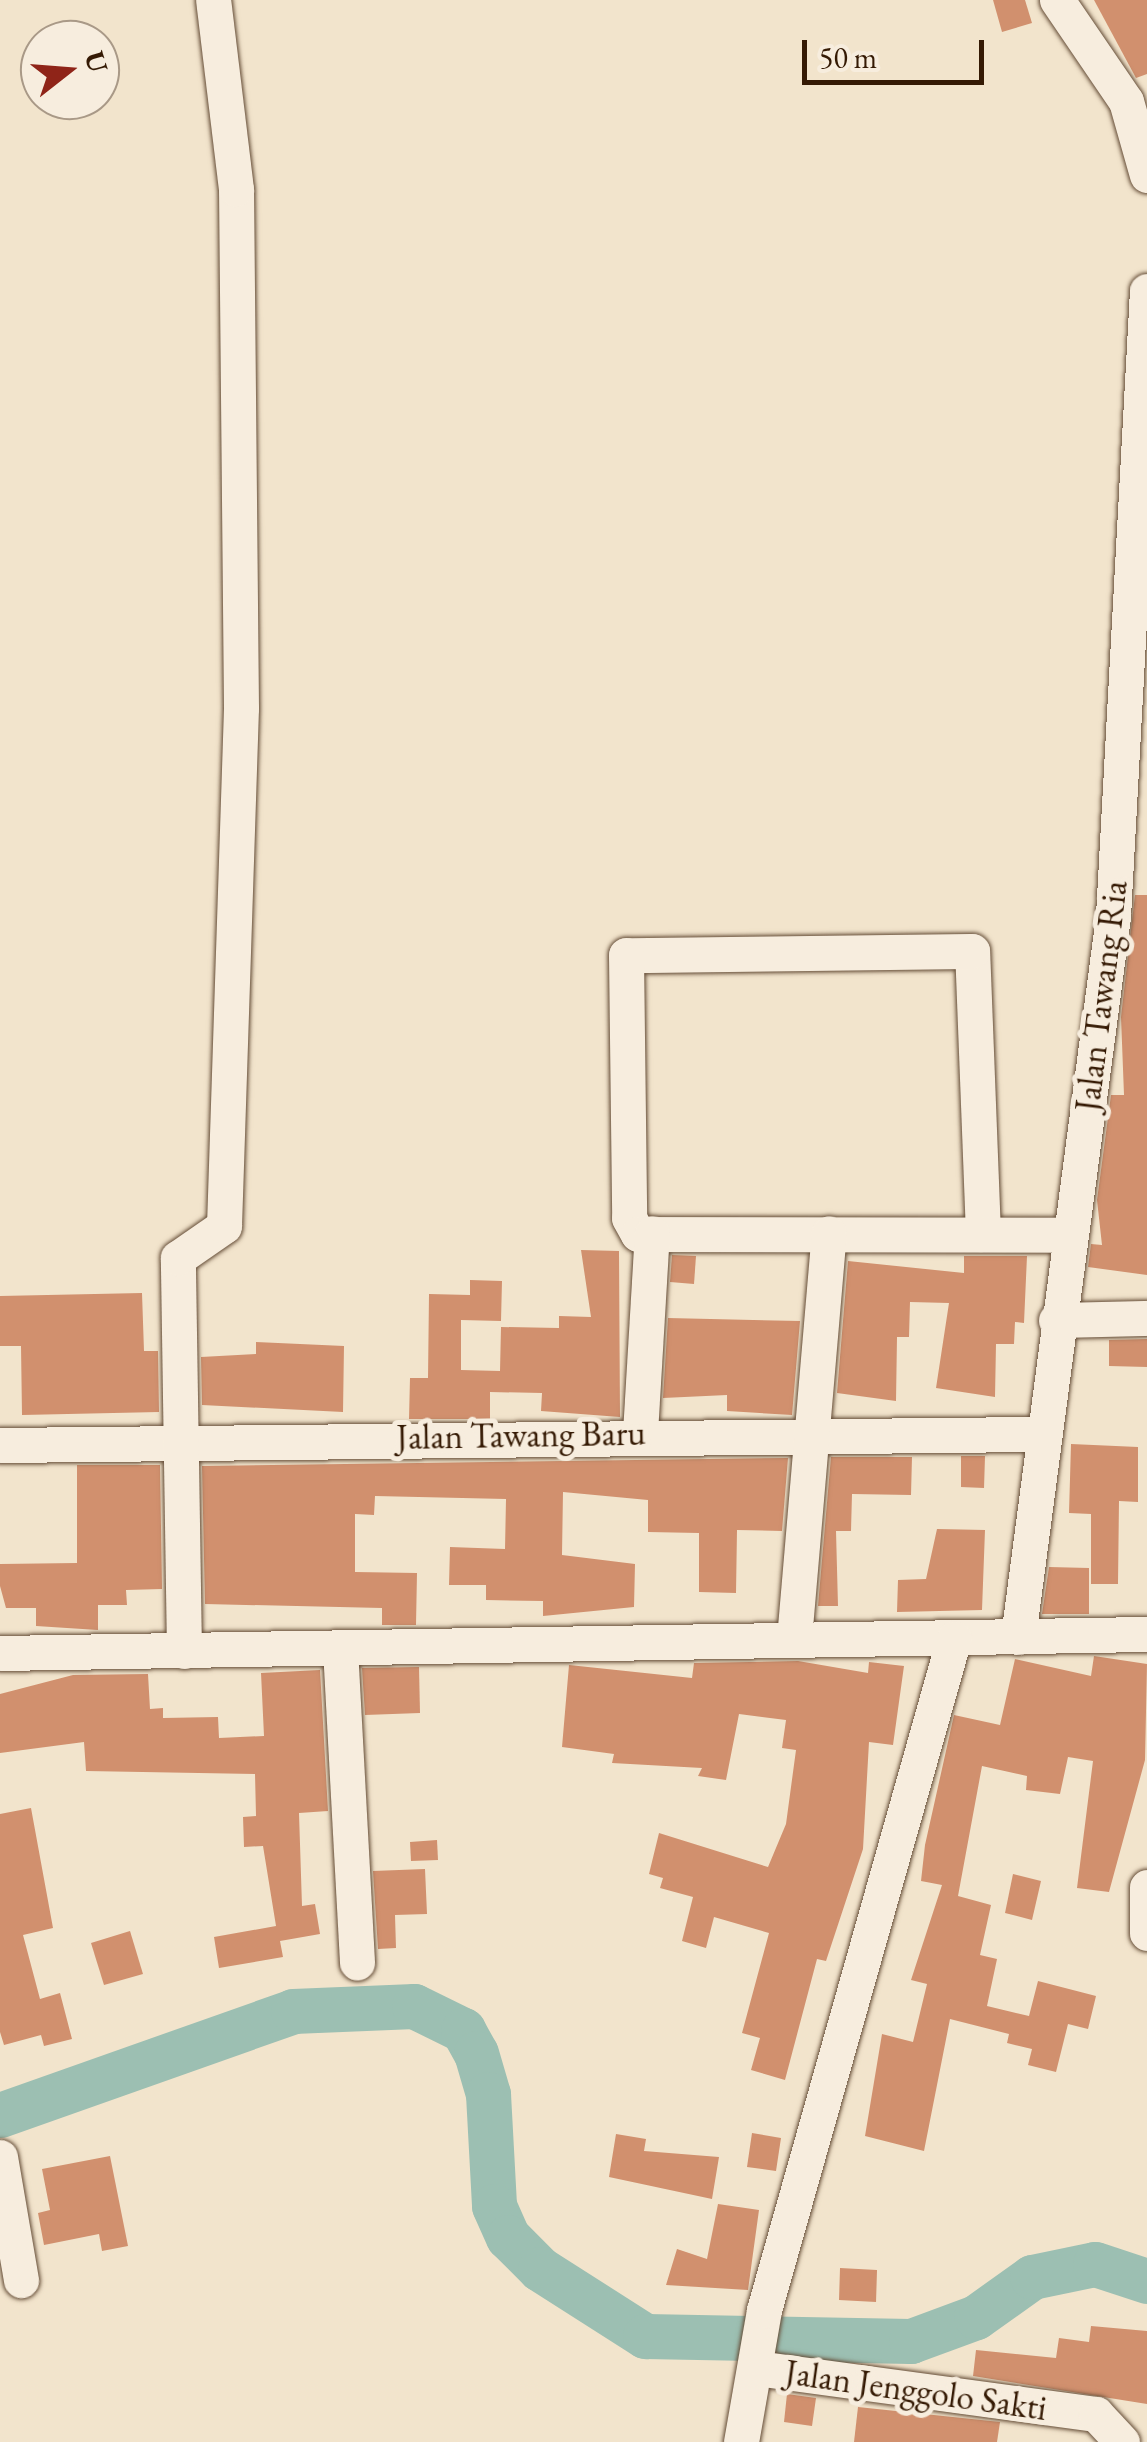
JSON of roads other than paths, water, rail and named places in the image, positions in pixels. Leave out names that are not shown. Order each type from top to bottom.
[{"type":"street","points":[[184,1651],[178,1258],[224,1226],[239,784],[236,190],[213,0]]},
{"type":"street","points":[[1057,0],[1126,101],[1147,175]]},
{"type":"street","name":"Jalan Tawang Ria","points":[[1018,1637],[1056,1320],[1114,916],[1147,291]]},
{"type":"street","points":[[983,1234],[979,958],[898,948],[626,955],[628,1218],[638,1234],[1068,1235]]},
{"type":"street","points":[[640,1433],[652,1234]]},
{"type":"street","points":[[794,1639],[816,1434],[828,1234]]},
{"type":"street","points":[[1056,1320],[1147,1318]]},
{"type":"street","name":"Jalan Tawang Baru","points":[[0,1445],[640,1433],[1041,1434]]},
{"type":"street","points":[[0,1653],[1147,1634]]},
{"type":"street","points":[[741,2442],[764,2310],[954,1638]]},
{"type":"street","points":[[340,1648],[357,1963]]},
{"type":"street","points":[[1147,1888],[1147,1933]]},
{"type":"street","points":[[0,2157],[21,2280]]},
{"type":"street","name":"Jalan Jenggolo Sakti","points":[[757,2363],[1096,2414],[1122,2442]]},
{"type":"waterway","points":[[0,2115],[293,2011],[414,2006],[463,2030],[476,2053],[488,2094],[494,2206],[508,2237],[540,2269],[645,2336],[911,2341],[976,2317],[1032,2277],[1095,2264],[1147,2281]]}]
